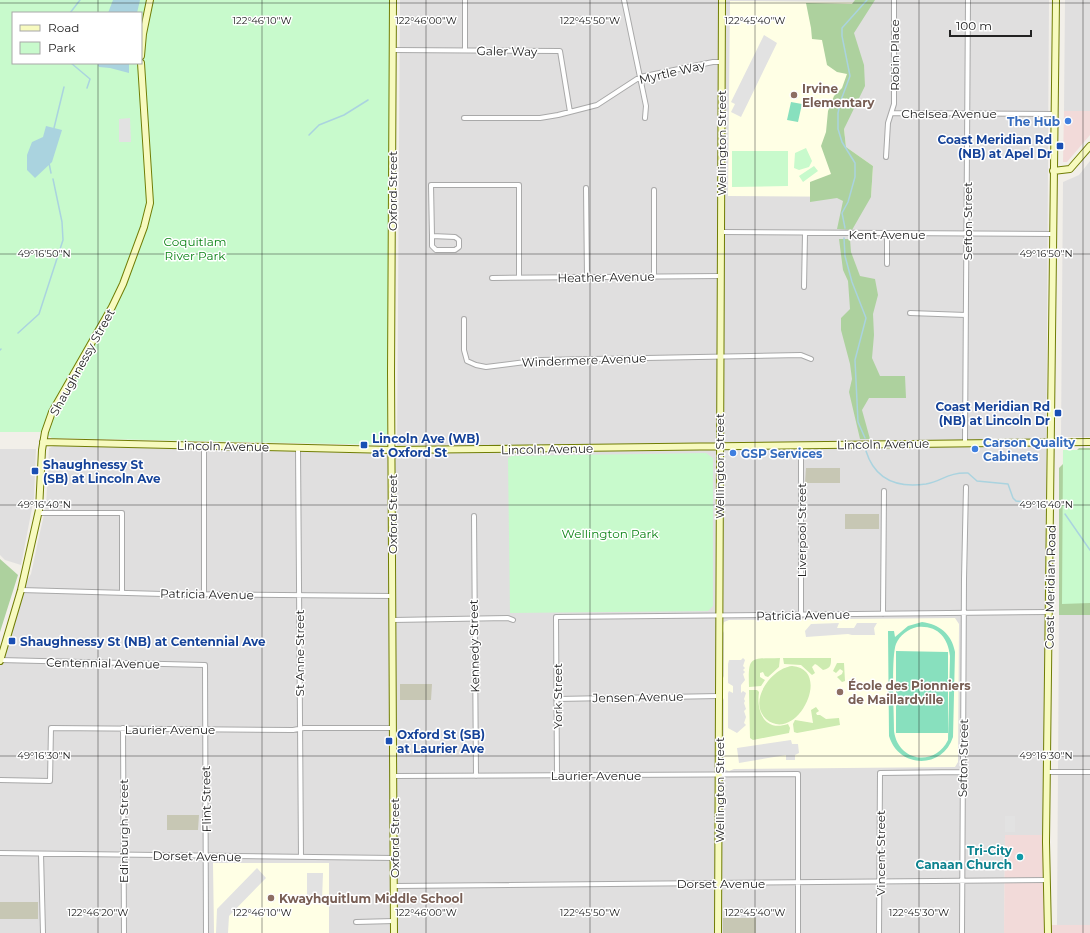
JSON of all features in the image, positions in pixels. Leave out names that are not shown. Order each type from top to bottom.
[{"type":"main road","points":[[142,45],[150,0]]},
{"type":"main road","name":"Oxford Street","points":[[393,0],[392,450],[394,933]]},
{"type":"main road","name":"Wellington Street","points":[[718,933],[722,0]]},
{"type":"main road","name":"Coast Meridian Road","points":[[1048,933],[1047,772],[1056,0]]},
{"type":"main road","name":"Shaughnessy Street","points":[[0,661],[20,590],[39,513],[42,442],[52,412],[112,307],[123,284],[144,227],[150,203],[141,64]]},
{"type":"main road","points":[[1053,172],[1070,169],[1090,146]]},
{"type":"main road","name":"Lincoln Avenue","points":[[42,442],[392,450],[1090,442]]},
{"type":"street","points":[[465,0],[465,50]]},
{"type":"street","points":[[624,0],[646,106],[645,118]]},
{"type":"street","name":"Robin Place","points":[[886,157],[888,123],[892,113],[894,98],[894,0]]},
{"type":"street","name":"Sefton Street","points":[[965,443],[968,0]]},
{"type":"street","name":"Galer Way","points":[[393,50],[560,51],[570,112]]},
{"type":"street","name":"Myrtle Way","points":[[464,118],[540,118],[570,112],[597,105],[640,78],[713,62],[722,62]]},
{"type":"street","name":"Chelsea Avenue","points":[[892,113],[1054,114]]},
{"type":"street","points":[[432,236],[455,237],[459,240],[459,247],[455,250],[436,250],[432,246],[431,185],[519,185],[519,277]]},
{"type":"street","points":[[586,188],[587,277]]},
{"type":"street","points":[[654,190],[654,276]]},
{"type":"street","name":"Kent Avenue","points":[[721,232],[805,234],[1053,234]]},
{"type":"street","points":[[804,287],[805,234]]},
{"type":"street","points":[[887,234],[887,264]]},
{"type":"street","name":"Heather Avenue","points":[[492,278],[720,276]]},
{"type":"street","points":[[910,313],[966,315]]},
{"type":"street","name":"Windermere Avenue","points":[[464,319],[464,350],[467,361],[486,367],[541,360],[720,356]]},
{"type":"street","points":[[720,356],[801,354],[811,359]]},
{"type":"street","points":[[204,446],[204,594]]},
{"type":"street","name":"Liverpool Street","points":[[801,446],[801,615]]},
{"type":"street","name":"St Anne Street","points":[[298,448],[300,857]]},
{"type":"street","name":"Sefton Street","points":[[962,933],[962,772],[966,487]]},
{"type":"street","points":[[883,614],[884,491]]},
{"type":"street","points":[[39,513],[122,513],[122,593]]},
{"type":"street","name":"Kennedy Street","points":[[474,516],[476,776]]},
{"type":"street","name":"Patricia Avenue","points":[[20,590],[122,593],[393,596]]},
{"type":"street","name":"Patricia Avenue","points":[[556,617],[1049,612]]},
{"type":"street","name":"York Street","points":[[556,617],[557,775]]},
{"type":"street","points":[[393,620],[508,618],[513,620]]},
{"type":"street","name":"Centennial Avenue","points":[[0,661],[205,664]]},
{"type":"street","name":"Flint Street","points":[[205,664],[206,933]]},
{"type":"street","name":"Jensen Avenue","points":[[556,699],[719,696]]},
{"type":"street","name":"Laurier Avenue","points":[[0,780],[50,781],[51,728],[393,728]]},
{"type":"street","name":"Edinburgh Street","points":[[123,728],[124,933]]},
{"type":"street","name":"Vincent Street","points":[[879,933],[880,773],[962,772]]},
{"type":"street","points":[[1047,772],[1090,772]]},
{"type":"street","name":"Laurier Avenue","points":[[394,776],[798,774],[798,882]]},
{"type":"street","name":"Dorset Avenue","points":[[0,853],[394,858]]},
{"type":"street","points":[[41,854],[43,933]]},
{"type":"street","name":"Dorset Avenue","points":[[394,886],[1047,880]]},
{"type":"street","points":[[798,882],[798,933]]},
{"type":"street","points":[[356,922],[394,921]]},
{"type":"shaded area","points":[[400,0],[1049,0],[1044,835],[1005,835],[1004,933],[0,933],[0,661],[21,590],[31,574],[46,506],[49,448],[54,446],[397,454]]},
{"type":"shaded area","points":[[1065,0],[1090,0],[1090,111],[1064,111]]},
{"type":"shaded area","name":"Irvine Elementary","points":[[730,1],[854,2],[844,129],[846,147],[873,166],[871,197],[728,196]]},
{"type":"shaded area","points":[[764,35],[777,43],[741,117],[731,112],[735,104],[731,102]]},
{"type":"shaded area","points":[[1064,111],[1090,111],[1090,135],[1067,162],[1063,162]]},
{"type":"shaded area","points":[[130,118],[131,142],[119,142],[119,119]]},
{"type":"shaded area","points":[[1090,161],[1090,437],[1061,437],[1063,182],[1079,175]]},
{"type":"shaded area","points":[[0,449],[36,449],[34,498],[21,565],[5,560],[0,555]]},
{"type":"shaded area","points":[[806,468],[840,468],[840,483],[805,483]]},
{"type":"shaded area","points":[[845,514],[879,514],[879,529],[845,529]]},
{"type":"shaded area","points":[[1059,615],[1090,615],[1090,925],[1057,925]]},
{"type":"shaded area","name":"École des Pionniers de Maillardville","points":[[955,618],[959,624],[958,762],[955,767],[734,769],[729,771],[723,769],[724,700],[722,696],[722,680],[724,676],[724,633],[722,629],[724,622],[729,620]]},
{"type":"shaded area","points":[[839,623],[837,628],[854,628],[857,623],[877,623],[874,628],[875,635],[848,634],[806,637],[805,631],[811,624]]},
{"type":"shaded area","points":[[743,658],[745,660],[743,666],[745,668],[743,670],[745,672],[743,674],[745,680],[741,685],[741,693],[743,691],[746,693],[744,703],[746,709],[744,711],[746,717],[744,723],[746,725],[737,733],[728,728],[728,693],[729,691],[733,693],[733,686],[728,683],[728,664],[729,660],[741,660]]},
{"type":"shaded area","points":[[400,684],[432,684],[431,700],[400,700]]},
{"type":"shaded area","points":[[791,740],[792,744],[798,744],[799,753],[795,755],[795,760],[786,760],[786,755],[739,763],[737,748]]},
{"type":"shaded area","points":[[167,815],[199,815],[198,830],[167,830]]},
{"type":"shaded area","points":[[1005,816],[1015,816],[1015,832],[1005,832]]},
{"type":"shaded area","points":[[1005,835],[1044,835],[1044,925],[1090,925],[1090,933],[1004,933]]},
{"type":"shaded area","name":"Kwayhquitlum Middle School","points":[[213,863],[329,863],[329,933],[214,933]]},
{"type":"shaded area","points":[[257,868],[266,878],[229,916],[228,933],[216,933],[217,909]]},
{"type":"shaded area","points":[[307,873],[323,873],[322,900],[307,900]]},
{"type":"shaded area","points":[[0,902],[38,902],[38,919],[0,919]]},
{"type":"shaded area","points":[[723,918],[756,918],[756,933],[723,933]]},
{"type":"green space","name":"Coquitlam River Park","points":[[0,0],[391,0],[387,445],[52,438],[43,432],[0,432]]},
{"type":"green space","points":[[855,0],[875,0],[854,33],[864,65],[865,86],[844,129],[846,147],[873,166],[871,197],[852,230],[837,229],[843,201],[837,198],[810,202],[810,182],[831,174],[821,146],[826,132],[828,111],[834,96],[842,88],[847,74],[837,72],[827,65],[822,40],[812,39],[806,3],[852,4]]},
{"type":"green space","points":[[791,102],[802,104],[798,122],[787,120]]},
{"type":"green space","points":[[806,148],[812,161],[809,167],[799,170],[794,168],[795,153]]},
{"type":"green space","points":[[732,151],[788,151],[788,186],[732,187]]},
{"type":"green space","points":[[814,166],[818,171],[803,182],[799,176]]},
{"type":"green space","points":[[839,239],[850,239],[851,252],[860,276],[875,279],[878,295],[873,314],[874,335],[872,358],[880,376],[905,376],[906,398],[869,398],[862,410],[870,439],[860,439],[849,392],[852,379],[850,364],[841,330],[841,318],[850,309],[848,281],[843,270]]},
{"type":"green space","points":[[1079,448],[1090,448],[1090,615],[1059,615],[1059,468]]},
{"type":"green space","points":[[1063,450],[1090,450],[1090,603],[1062,604]]},
{"type":"green space","name":"Wellington Park","points":[[706,453],[713,458],[713,606],[708,611],[510,613],[508,458],[512,456]]},
{"type":"green space","points":[[0,559],[18,575],[0,632]]},
{"type":"green space","points":[[922,622],[934,625],[948,635],[955,652],[953,737],[948,747],[940,755],[921,761],[902,755],[894,747],[889,736],[888,631],[894,631],[895,637],[908,626]],"holes":[[[924,627],[936,630],[944,638],[949,649],[948,740],[942,749],[935,754],[926,757],[918,757],[909,755],[902,749],[897,741],[894,731],[894,651],[896,644],[902,635],[914,628]]]},
{"type":"green space","points":[[896,651],[948,652],[948,733],[896,733]]},
{"type":"green space","points":[[762,658],[780,658],[779,667],[768,677],[765,676],[763,672],[760,673],[760,677],[765,680],[761,686],[749,687],[749,669],[750,664],[753,661]]},
{"type":"green space","points":[[783,658],[831,658],[831,663],[829,667],[823,670],[815,664],[812,667],[815,673],[812,675],[801,665],[784,664]]},
{"type":"green space","points":[[837,663],[844,663],[845,681],[842,682],[837,677],[842,674],[843,671],[840,669],[836,673],[833,671]]},
{"type":"green space","points":[[792,666],[804,670],[810,679],[810,691],[806,703],[798,714],[789,722],[777,724],[766,719],[761,712],[759,703],[761,695],[764,686],[770,679],[784,668]]},
{"type":"green space","points":[[749,690],[757,690],[759,692],[759,707],[768,723],[780,726],[788,724],[790,728],[789,733],[753,740],[750,738]]},
{"type":"green space","points":[[816,707],[819,711],[816,713],[817,715],[820,715],[826,719],[839,718],[840,725],[797,733],[794,732],[793,724],[795,720],[813,723],[811,710]]},
{"type":"water","points":[[113,0],[140,0],[137,12],[108,12]]},
{"type":"water","points":[[98,64],[129,64],[129,73],[110,68],[99,67]]},
{"type":"water","points":[[46,126],[62,130],[52,162],[35,178],[27,170],[27,155],[32,142],[43,137]]},
{"type":"waterway","points":[[71,12],[80,0]]},
{"type":"waterway","points":[[845,228],[842,213],[848,202],[855,177],[855,163],[842,142],[838,129],[838,113],[850,76],[842,36],[842,28],[867,0]]},
{"type":"waterway","points":[[72,64],[90,79],[87,88]]},
{"type":"waterway","points":[[54,128],[64,87]]},
{"type":"waterway","points":[[309,135],[319,125],[344,115],[368,100]]},
{"type":"waterway","points":[[49,163],[51,173]]},
{"type":"waterway","points":[[18,333],[39,314],[63,240],[62,222],[53,179]]},
{"type":"waterway","points":[[844,238],[845,256],[852,282],[866,318],[855,360],[858,422],[865,438]]},
{"type":"waterway","points":[[866,451],[875,469],[889,480],[897,483],[906,485],[926,484],[951,475],[968,473],[977,481],[1008,484],[1013,498],[1016,501],[1040,504]]},
{"type":"waterway","points":[[1065,514],[1090,550]]},
{"type":"place","name":"Irvine Elementary","points":[[794,95]]},
{"type":"place","name":"The Hub","points":[[1068,121]]},
{"type":"place","name":"Coast Meridian Rd (NB) at Apel Dr","points":[[1060,146]]},
{"type":"place","name":"Coast Meridian Rd (NB) at Lincoln Dr","points":[[1058,413]]},
{"type":"place","name":"Lincoln Ave (WB) at Oxford St","points":[[364,445]]},
{"type":"place","name":"Carson Quality Cabinets","points":[[975,449]]},
{"type":"place","name":"GSP Services","points":[[733,453]]},
{"type":"place","name":"Shaughnessy St (SB) at Lincoln Ave","points":[[35,471]]},
{"type":"place","name":"Shaughnessy St (NB) at Centennial Ave","points":[[12,641]]},
{"type":"place","name":"École des Pionniers de Maillardville","points":[[840,692]]},
{"type":"place","name":"Oxford St (SB) at Laurier Ave","points":[[389,741]]},
{"type":"place","name":"Tri-City Canaan Church","points":[[1020,857]]},
{"type":"place","name":"Kwayhquitlum Middle School","points":[[271,898]]}]
